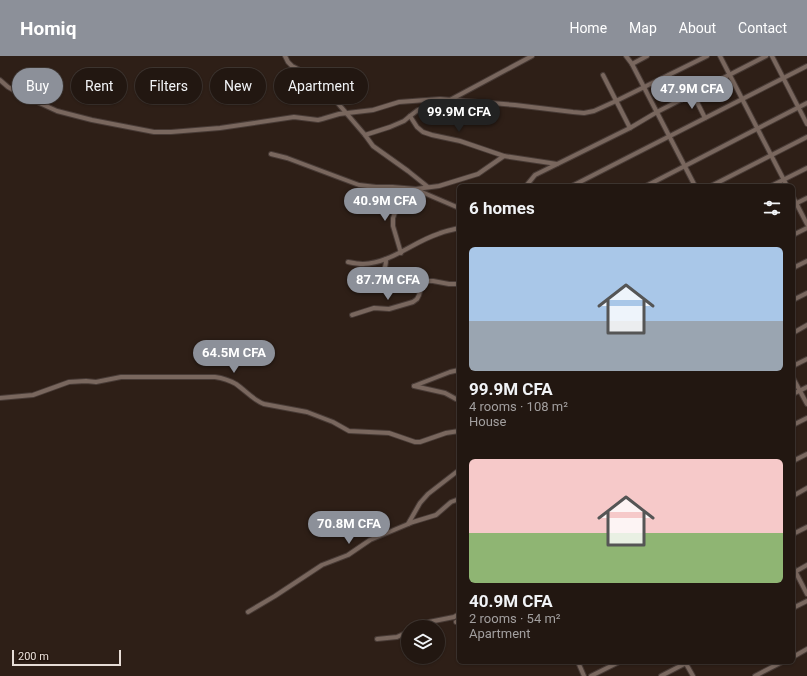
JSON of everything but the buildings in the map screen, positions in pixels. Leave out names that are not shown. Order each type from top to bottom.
[{"type":"street","points":[[285,56],[292,66],[318,80],[373,146],[428,187]]},
{"type":"street","points":[[364,135],[404,121],[423,108],[450,100],[532,56]]},
{"type":"street","points":[[626,56],[632,64],[694,184]]},
{"type":"street","points":[[632,64],[647,56]]},
{"type":"street","points":[[0,80],[20,94],[57,111],[92,120],[154,132],[171,132],[228,127],[294,117],[318,120],[346,113],[373,110],[399,102],[432,99],[515,105],[584,113],[616,101],[707,56]]},
{"type":"street","points":[[720,56],[786,184]]},
{"type":"street","points":[[528,184],[535,175],[630,128],[657,112],[766,56]]},
{"type":"street","points":[[772,56],[807,124]]},
{"type":"street","points":[[576,184],[807,66]]},
{"type":"street","points":[[603,75],[630,128]]},
{"type":"street","points":[[669,76],[681,100]]},
{"type":"street","points":[[693,94],[705,118]]},
{"type":"street","points":[[650,184],[807,103]]},
{"type":"street","points":[[410,116],[417,128],[432,135],[460,141],[504,156],[557,164]]},
{"type":"street","points":[[715,184],[807,137]]},
{"type":"street","points":[[270,154],[287,158],[359,185],[416,189],[439,186],[478,174],[504,156]]},
{"type":"street","points":[[775,184],[807,168]]},
{"type":"street","points":[[392,187],[398,205],[393,218],[393,226],[401,253]]},
{"type":"street","points":[[416,189],[457,207]]},
{"type":"street","points":[[807,198],[795,204],[807,224]]},
{"type":"street","points":[[795,235],[807,228]]},
{"type":"street","points":[[348,262],[362,264],[386,259],[438,234],[457,229]]},
{"type":"street","points":[[386,259],[384,271],[371,284],[373,289],[389,283],[396,284],[432,281],[457,284]]},
{"type":"street","points":[[795,267],[807,261]]},
{"type":"street","points":[[352,315],[374,308],[389,309],[413,302],[420,295],[423,281]]},
{"type":"street","points":[[795,299],[807,293]]},
{"type":"street","points":[[795,332],[807,325]]},
{"type":"street","points":[[795,365],[807,359]]},
{"type":"street","points":[[457,370],[414,386],[445,393],[457,398]]},
{"type":"street","points":[[0,398],[33,395],[69,382],[96,382],[121,377],[215,377],[228,380],[259,402],[307,412],[333,422],[349,431],[389,433],[414,442],[420,442],[457,431]]},
{"type":"street","points":[[795,381],[807,404]]},
{"type":"street","points":[[795,393],[807,387]]},
{"type":"street","points":[[795,424],[807,418]]},
{"type":"street","points":[[795,460],[807,454]]},
{"type":"street","points":[[408,524],[420,503],[428,494],[457,472]]},
{"type":"street","points":[[795,495],[807,488]]},
{"type":"street","points":[[248,612],[275,596],[322,564],[348,555],[370,540],[418,520],[436,515],[450,502],[457,500]]},
{"type":"street","points":[[795,533],[807,527]]},
{"type":"street","points":[[795,571],[807,566]]},
{"type":"street","points":[[795,573],[807,594]]},
{"type":"street","points":[[795,607],[807,601]]},
{"type":"street","points":[[438,620],[457,615]]},
{"type":"street","points":[[378,639],[401,635]]},
{"type":"street","points":[[795,656],[807,649]]},
{"type":"street","points":[[579,664],[584,676]]},
{"type":"street","points":[[592,676],[615,664]]},
{"type":"street","points":[[661,676],[682,664]]},
{"type":"street","points":[[687,664],[692,676]]},
{"type":"street","points":[[755,676],[778,664]]}]
